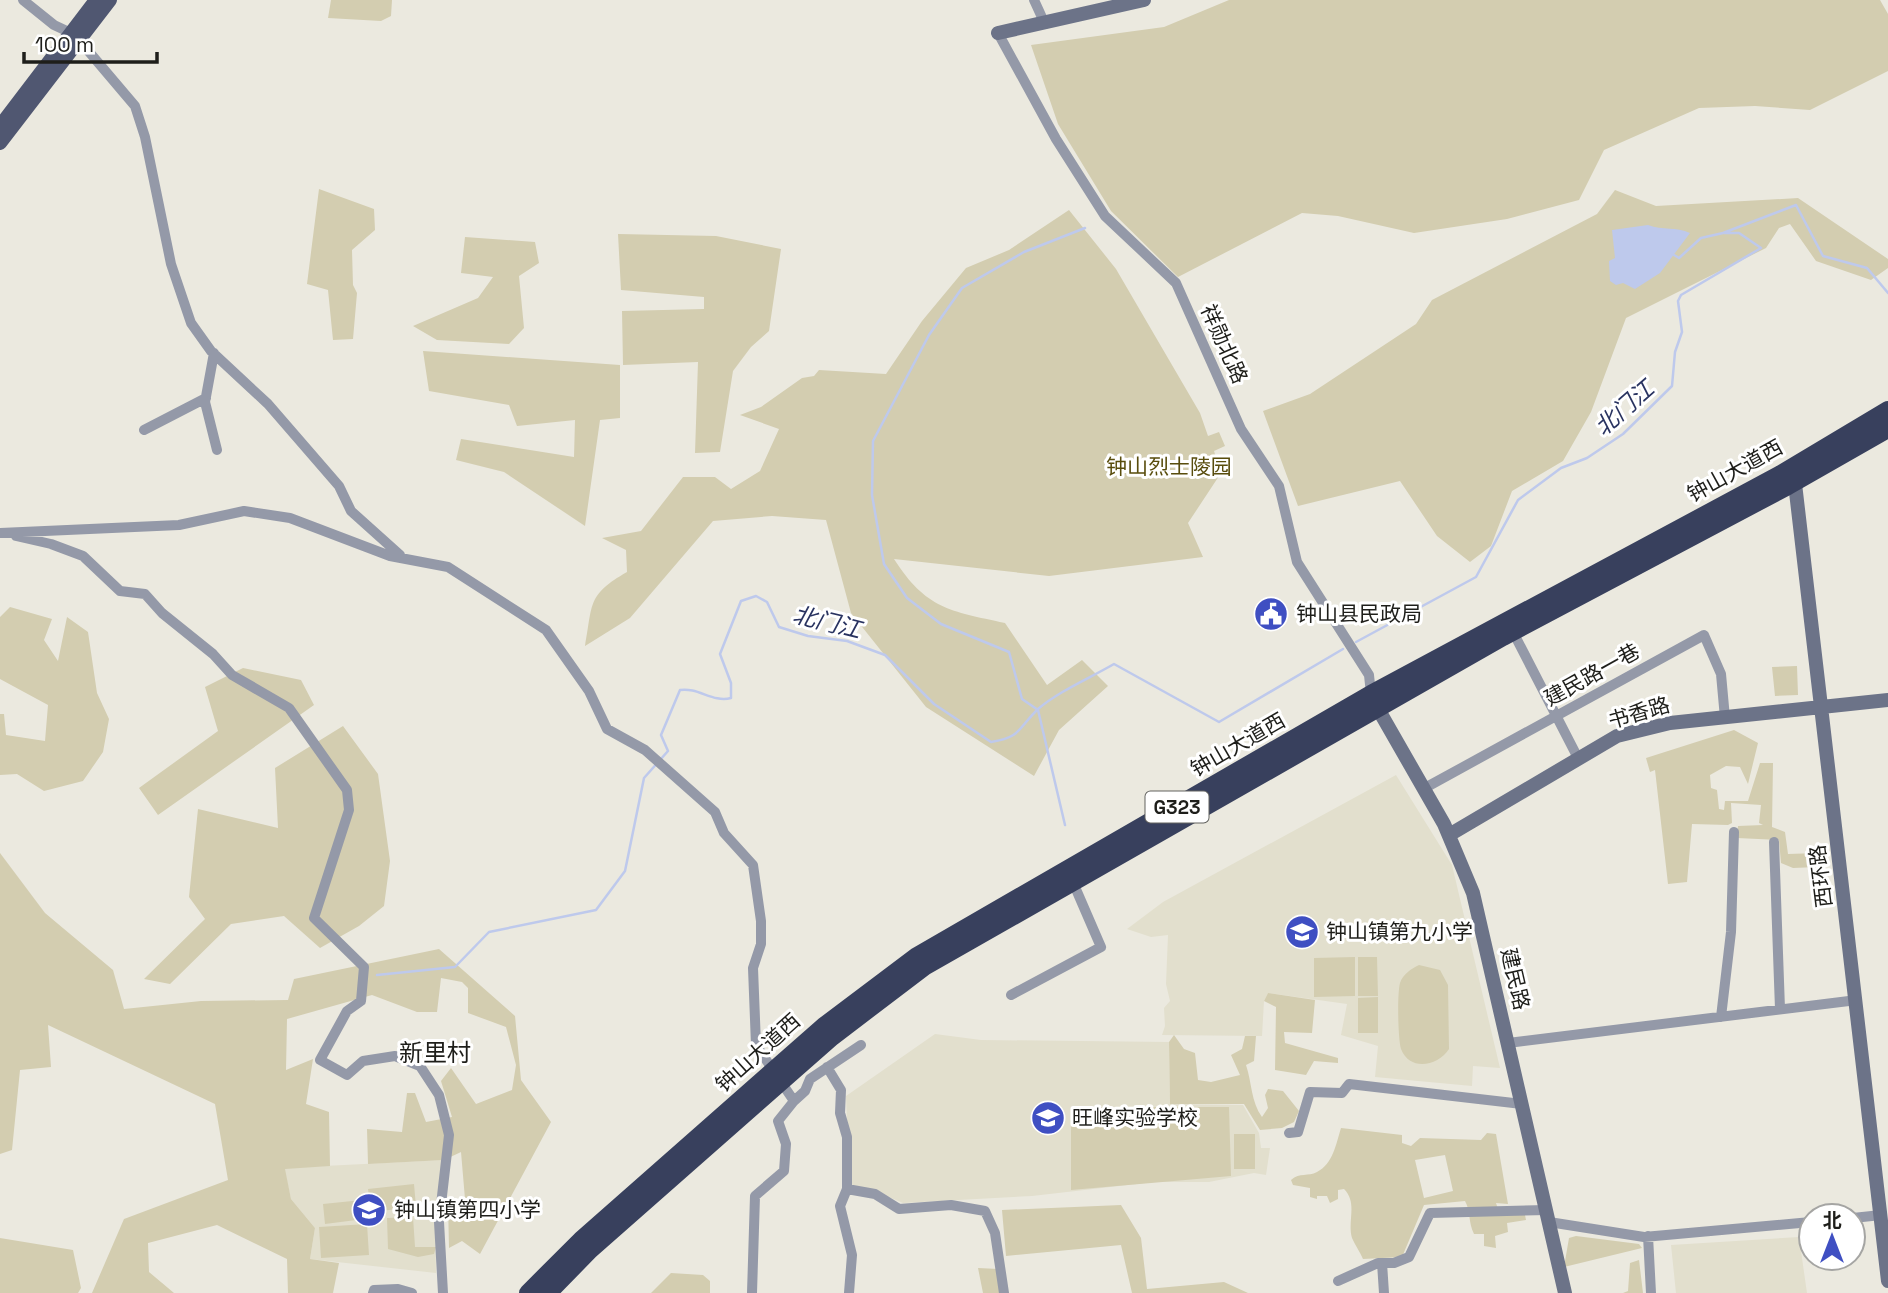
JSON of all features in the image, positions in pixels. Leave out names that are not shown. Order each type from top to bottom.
[{"type":"highway","name":"钟山大道西","points":[[1793,474],[1888,410]]},
{"type":"highway","name":"钟山大道西","points":[[528,1293],[554,1286],[778,1076],[824,1026],[917,956],[1070,876],[1510,625],[1793,474],[1888,429]]},
{"type":"main road","points":[[0,143],[75,37],[96,0]]},
{"type":"main road","points":[[0,126],[110,0]]},
{"type":"street","points":[[23,0],[54,25],[75,37],[135,106],[145,137],[156,200],[180,298],[191,323],[214,353],[268,404],[339,486],[351,511],[391,550],[405,559]]},
{"type":"street","points":[[1034,0],[1045,23]]},
{"type":"street","points":[[998,33],[1144,0]]},
{"type":"street","name":"祥勋北路","points":[[998,33],[1056,139],[1105,216],[1176,283],[1241,429],[1279,486],[1297,562],[1369,675],[1374,702]]},
{"type":"street","points":[[214,353],[206,398],[217,450]]},
{"type":"street","points":[[144,430],[206,398]]},
{"type":"street","name":"西环路","points":[[1793,474],[1884,1215],[1888,1281]]},
{"type":"street","points":[[1,533],[179,525],[244,511],[290,518],[405,559],[448,567],[546,630],[589,691],[607,729],[652,756],[715,812],[724,833],[753,865],[761,920],[761,944],[752,979],[756,1045],[794,1101]]},
{"type":"street","points":[[1,533],[51,544],[83,556],[120,591],[145,594],[162,613],[213,654],[232,675],[289,708],[347,790],[349,810],[314,908],[314,918],[364,967],[362,990],[360,1001],[347,1011],[320,1059],[347,1075],[363,1061],[395,1056],[420,1066],[439,1095],[449,1135],[439,1222],[443,1293]]},
{"type":"street","points":[[1510,625],[1579,760]]},
{"type":"street","name":"建民路一巷","points":[[1423,789],[1703,635],[1721,674],[1725,718]]},
{"type":"street","name":"书香路","points":[[1449,835],[1617,736],[1670,723],[1888,700]]},
{"type":"street","name":"建民路","points":[[1374,702],[1449,835],[1474,892],[1566,1293]]},
{"type":"street","points":[[1721,1017],[1731,932],[1734,832]]},
{"type":"street","points":[[1774,842],[1780,1009]]},
{"type":"street","points":[[1011,995],[1101,947],[1070,876]]},
{"type":"street","points":[[1508,1043],[1857,1000]]},
{"type":"street","points":[[752,1293],[755,1196],[784,1171],[786,1144],[778,1121],[805,1091],[810,1079],[861,1045]]},
{"type":"street","points":[[827,1068],[841,1090],[840,1113],[847,1137],[847,1189],[840,1206],[852,1255],[847,1292]]},
{"type":"street","points":[[1289,1133],[1298,1132],[1310,1092],[1342,1093],[1349,1084],[1522,1104]]},
{"type":"street","points":[[847,1189],[875,1194],[899,1209],[951,1205],[985,1211],[995,1233],[1004,1293]]},
{"type":"street","points":[[1338,1281],[1382,1263],[1394,1263],[1409,1257],[1430,1213],[1548,1216],[1648,1236],[1797,1223]]},
{"type":"street","points":[[1648,1236],[1651,1293]]},
{"type":"street","points":[[1382,1263],[1384,1293]]},
{"type":"street","points":[[373,1293],[374,1290],[398,1289],[412,1293]]},
{"type":"shaded area","name":"钟山镇第九小学","points":[[1396,775],[1452,865],[1500,1068],[1473,1066],[1472,1086],[1375,1077],[1378,1046],[1341,1035],[1347,1004],[1268,993],[1264,1001],[1262,1036],[1162,1035],[1165,1026],[1164,1008],[1170,1001],[1166,984],[1168,935],[1151,937],[1127,929],[1163,902]]},
{"type":"shaded area","name":"旺峰实验学校","points":[[935,1034],[981,1040],[1169,1042],[1170,1104],[1243,1105],[1259,1133],[1261,1148],[1270,1148],[1266,1175],[1254,1173],[1209,1182],[1154,1182],[1032,1196],[903,1203],[877,1192],[850,1188],[846,1096]]},
{"type":"shaded area","name":"钟山镇第四小学","points":[[444,1160],[435,1221],[436,1273],[310,1259],[315,1228],[291,1199],[284,1168]]},
{"type":"shaded area","points":[[1797,1237],[1797,1272],[1804,1272],[1807,1293],[1676,1293],[1671,1245]]},
{"type":"green space","points":[[331,0],[392,0],[391,16],[381,21],[328,18]]},
{"type":"green space","points":[[1229,0],[1880,0],[1888,14],[1888,71],[1810,110],[1755,106],[1699,108],[1604,150],[1579,200],[1507,219],[1414,233],[1338,216],[1302,213],[1178,277],[1111,211],[1058,124],[1031,45],[1164,27]]},
{"type":"green space","points":[[319,189],[374,209],[375,230],[352,250],[353,285],[357,293],[353,339],[333,340],[328,290],[307,284]]},
{"type":"green space","points":[[1615,190],[1656,206],[1798,198],[1888,259],[1888,268],[1871,280],[1816,261],[1790,224],[1779,228],[1766,248],[1626,318],[1591,412],[1563,461],[1512,491],[1491,546],[1470,562],[1437,536],[1400,481],[1298,506],[1263,411],[1310,394],[1416,324],[1432,300],[1597,214]]},
{"type":"green space","name":"钟山烈士陵园","points":[[1069,210],[1116,269],[1200,413],[1208,436],[1219,432],[1225,446],[1214,451],[1221,473],[1188,523],[1203,557],[1049,576],[894,559],[917,588],[941,605],[954,611],[1005,623],[1047,685],[1082,660],[1108,686],[1059,730],[1034,776],[926,707],[851,613],[826,520],[772,516],[713,521],[630,618],[585,646],[591,610],[598,594],[627,572],[626,550],[602,538],[641,531],[683,477],[715,477],[731,489],[760,471],[779,429],[740,415],[761,407],[802,378],[814,376],[819,370],[886,374],[922,321],[966,268],[1009,250]]},
{"type":"green space","points":[[618,234],[716,236],[781,249],[769,331],[751,347],[733,371],[720,452],[695,453],[698,362],[623,365],[622,311],[704,309],[704,297],[621,290]]},
{"type":"green space","points":[[465,237],[535,242],[539,263],[519,276],[524,328],[509,344],[437,340],[413,326],[478,298],[493,277],[461,273]]},
{"type":"green space","points":[[423,351],[620,365],[620,418],[600,420],[585,526],[504,472],[456,460],[461,439],[574,457],[575,420],[517,426],[509,405],[429,391]]},
{"type":"green space","points":[[10,607],[52,619],[44,640],[58,661],[67,617],[88,632],[97,693],[109,719],[103,752],[83,781],[44,791],[17,774],[0,775],[0,714],[4,714],[6,735],[45,741],[48,705],[0,679],[0,617]]},
{"type":"green space","points":[[1797,666],[1798,695],[1775,696],[1772,667]]},
{"type":"green space","points":[[243,668],[301,680],[314,705],[158,815],[139,788],[218,731],[205,687]]},
{"type":"green space","points":[[343,726],[378,774],[390,861],[384,906],[359,926],[320,948],[284,916],[231,924],[170,984],[144,979],[205,919],[189,897],[198,809],[278,828],[275,768]]},
{"type":"green space","points":[[1734,730],[1758,743],[1748,784],[1740,767],[1726,766],[1710,775],[1711,788],[1717,790],[1719,809],[1724,810],[1725,801],[1748,801],[1760,763],[1773,763],[1772,827],[1785,832],[1788,854],[1817,853],[1817,867],[1793,868],[1781,863],[1779,840],[1737,838],[1738,826],[1763,825],[1759,823],[1761,805],[1731,803],[1732,823],[1692,824],[1687,882],[1668,884],[1655,770],[1650,772],[1646,758]]},
{"type":"green space","points":[[0,853],[45,913],[113,970],[124,1009],[201,1001],[288,1000],[294,979],[439,949],[515,1016],[521,1080],[551,1122],[480,1254],[462,1241],[449,1248],[448,1203],[465,1199],[461,1152],[444,1160],[368,1164],[367,1129],[402,1132],[407,1093],[415,1093],[426,1122],[452,1117],[441,1081],[451,1068],[476,1104],[512,1090],[516,1065],[506,1027],[468,1013],[468,988],[462,982],[441,978],[437,1012],[417,1012],[372,995],[287,1019],[286,1070],[313,1059],[306,1104],[329,1112],[330,1166],[285,1169],[291,1199],[315,1228],[310,1259],[339,1263],[333,1293],[288,1293],[287,1259],[217,1225],[148,1243],[149,1272],[174,1293],[92,1293],[124,1219],[228,1180],[215,1104],[48,1025],[51,1067],[20,1070],[12,1150],[0,1154]]},
{"type":"green space","points":[[1355,957],[1355,996],[1314,997],[1314,958]]},
{"type":"green space","points":[[1358,957],[1377,957],[1378,996],[1358,996]]},
{"type":"green space","points":[[1419,965],[1440,970],[1448,985],[1449,1049],[1438,1059],[1424,1064],[1417,1064],[1405,1056],[1401,1049],[1399,1027],[1400,983],[1408,972]]},
{"type":"green space","points":[[1268,993],[1315,1000],[1312,1033],[1284,1032],[1285,1043],[1338,1058],[1338,1063],[1314,1061],[1306,1075],[1275,1070],[1276,1007],[1264,1001]]},
{"type":"green space","points":[[1378,997],[1378,1033],[1358,1033],[1358,998]]},
{"type":"green space","points":[[1174,1035],[1184,1049],[1195,1053],[1198,1080],[1211,1082],[1240,1075],[1231,1055],[1242,1049],[1245,1036],[1256,1036],[1254,1061],[1246,1065],[1258,1111],[1262,1117],[1268,1108],[1265,1095],[1268,1089],[1283,1091],[1299,1111],[1294,1122],[1282,1128],[1260,1130],[1244,1104],[1170,1104],[1169,1042]]},
{"type":"green space","points":[[1071,1107],[1229,1107],[1231,1176],[1071,1190]]},
{"type":"green space","points":[[1341,1128],[1402,1135],[1402,1143],[1411,1146],[1420,1138],[1481,1140],[1487,1133],[1496,1134],[1508,1204],[1496,1203],[1500,1215],[1525,1215],[1526,1220],[1507,1223],[1508,1232],[1495,1236],[1496,1248],[1484,1246],[1484,1234],[1474,1234],[1465,1201],[1424,1205],[1402,1257],[1363,1259],[1352,1238],[1351,1206],[1344,1189],[1338,1190],[1338,1199],[1330,1203],[1327,1196],[1317,1196],[1317,1199],[1310,1197],[1310,1188],[1293,1185],[1291,1180],[1314,1173],[1327,1164]],"holes":[[[1445,1155],[1453,1191],[1424,1198],[1415,1160]]]},
{"type":"green space","points":[[1234,1134],[1255,1134],[1255,1169],[1234,1169]]},
{"type":"green space","points":[[414,1184],[416,1207],[371,1212],[368,1189]]},
{"type":"green space","points":[[362,1200],[364,1219],[325,1224],[323,1204]]},
{"type":"green space","points":[[1121,1205],[1141,1238],[1147,1289],[1224,1282],[1248,1293],[1132,1293],[1121,1245],[1006,1256],[1002,1210]]},
{"type":"green space","points":[[413,1217],[415,1247],[436,1247],[434,1254],[418,1257],[388,1249],[387,1218]]},
{"type":"green space","points":[[367,1224],[369,1255],[321,1258],[319,1227]]},
{"type":"green space","points":[[1576,1236],[1639,1244],[1642,1248],[1564,1267],[1569,1238]]},
{"type":"green space","points":[[0,1238],[73,1250],[81,1288],[78,1293],[0,1293]]},
{"type":"green space","points":[[1639,1260],[1643,1293],[1623,1293],[1628,1291],[1630,1263]]},
{"type":"green space","points":[[978,1268],[998,1269],[1001,1293],[983,1293]]},
{"type":"green space","points":[[671,1273],[703,1275],[710,1281],[710,1293],[651,1293]]},
{"type":"water","points":[[1648,225],[1690,233],[1660,273],[1635,289],[1623,283],[1616,285],[1610,281],[1609,261],[1615,258],[1612,230]]},
{"type":"waterway","name":"北门江","points":[[1356,642],[1476,577],[1518,500],[1561,468],[1587,458],[1623,434],[1672,386],[1675,352],[1682,332],[1678,301],[1681,295],[1761,248],[1739,233],[1723,233],[1796,205],[1823,256],[1867,268],[1888,293]]},
{"type":"waterway","points":[[1065,825],[1038,710],[1022,699],[1009,652],[941,624],[907,598],[884,564],[872,495],[873,441],[929,335],[962,288],[1024,252],[1085,228]]},
{"type":"waterway","points":[[1674,255],[1679,258],[1701,238],[1723,233]]},
{"type":"waterway","name":"北门江","points":[[377,975],[455,967],[489,932],[596,910],[625,871],[644,778],[668,751],[661,735],[680,690],[731,698],[731,683],[720,654],[741,601],[756,596],[767,602],[779,627],[808,636],[847,641],[885,655],[934,704],[991,742],[1019,731],[1046,702],[1114,664],[1219,722],[1343,649]]},
{"type":"place","name":"钟山县民政局","points":[[1271,614]]},
{"type":"place","name":"钟山镇第九小学","points":[[1302,932]]},
{"type":"place","name":"旺峰实验学校","points":[[1048,1118]]},
{"type":"place","name":"钟山镇第四小学","points":[[369,1210]]},
{"type":"district","name":"新里村","points":[[435,1053]]}]
